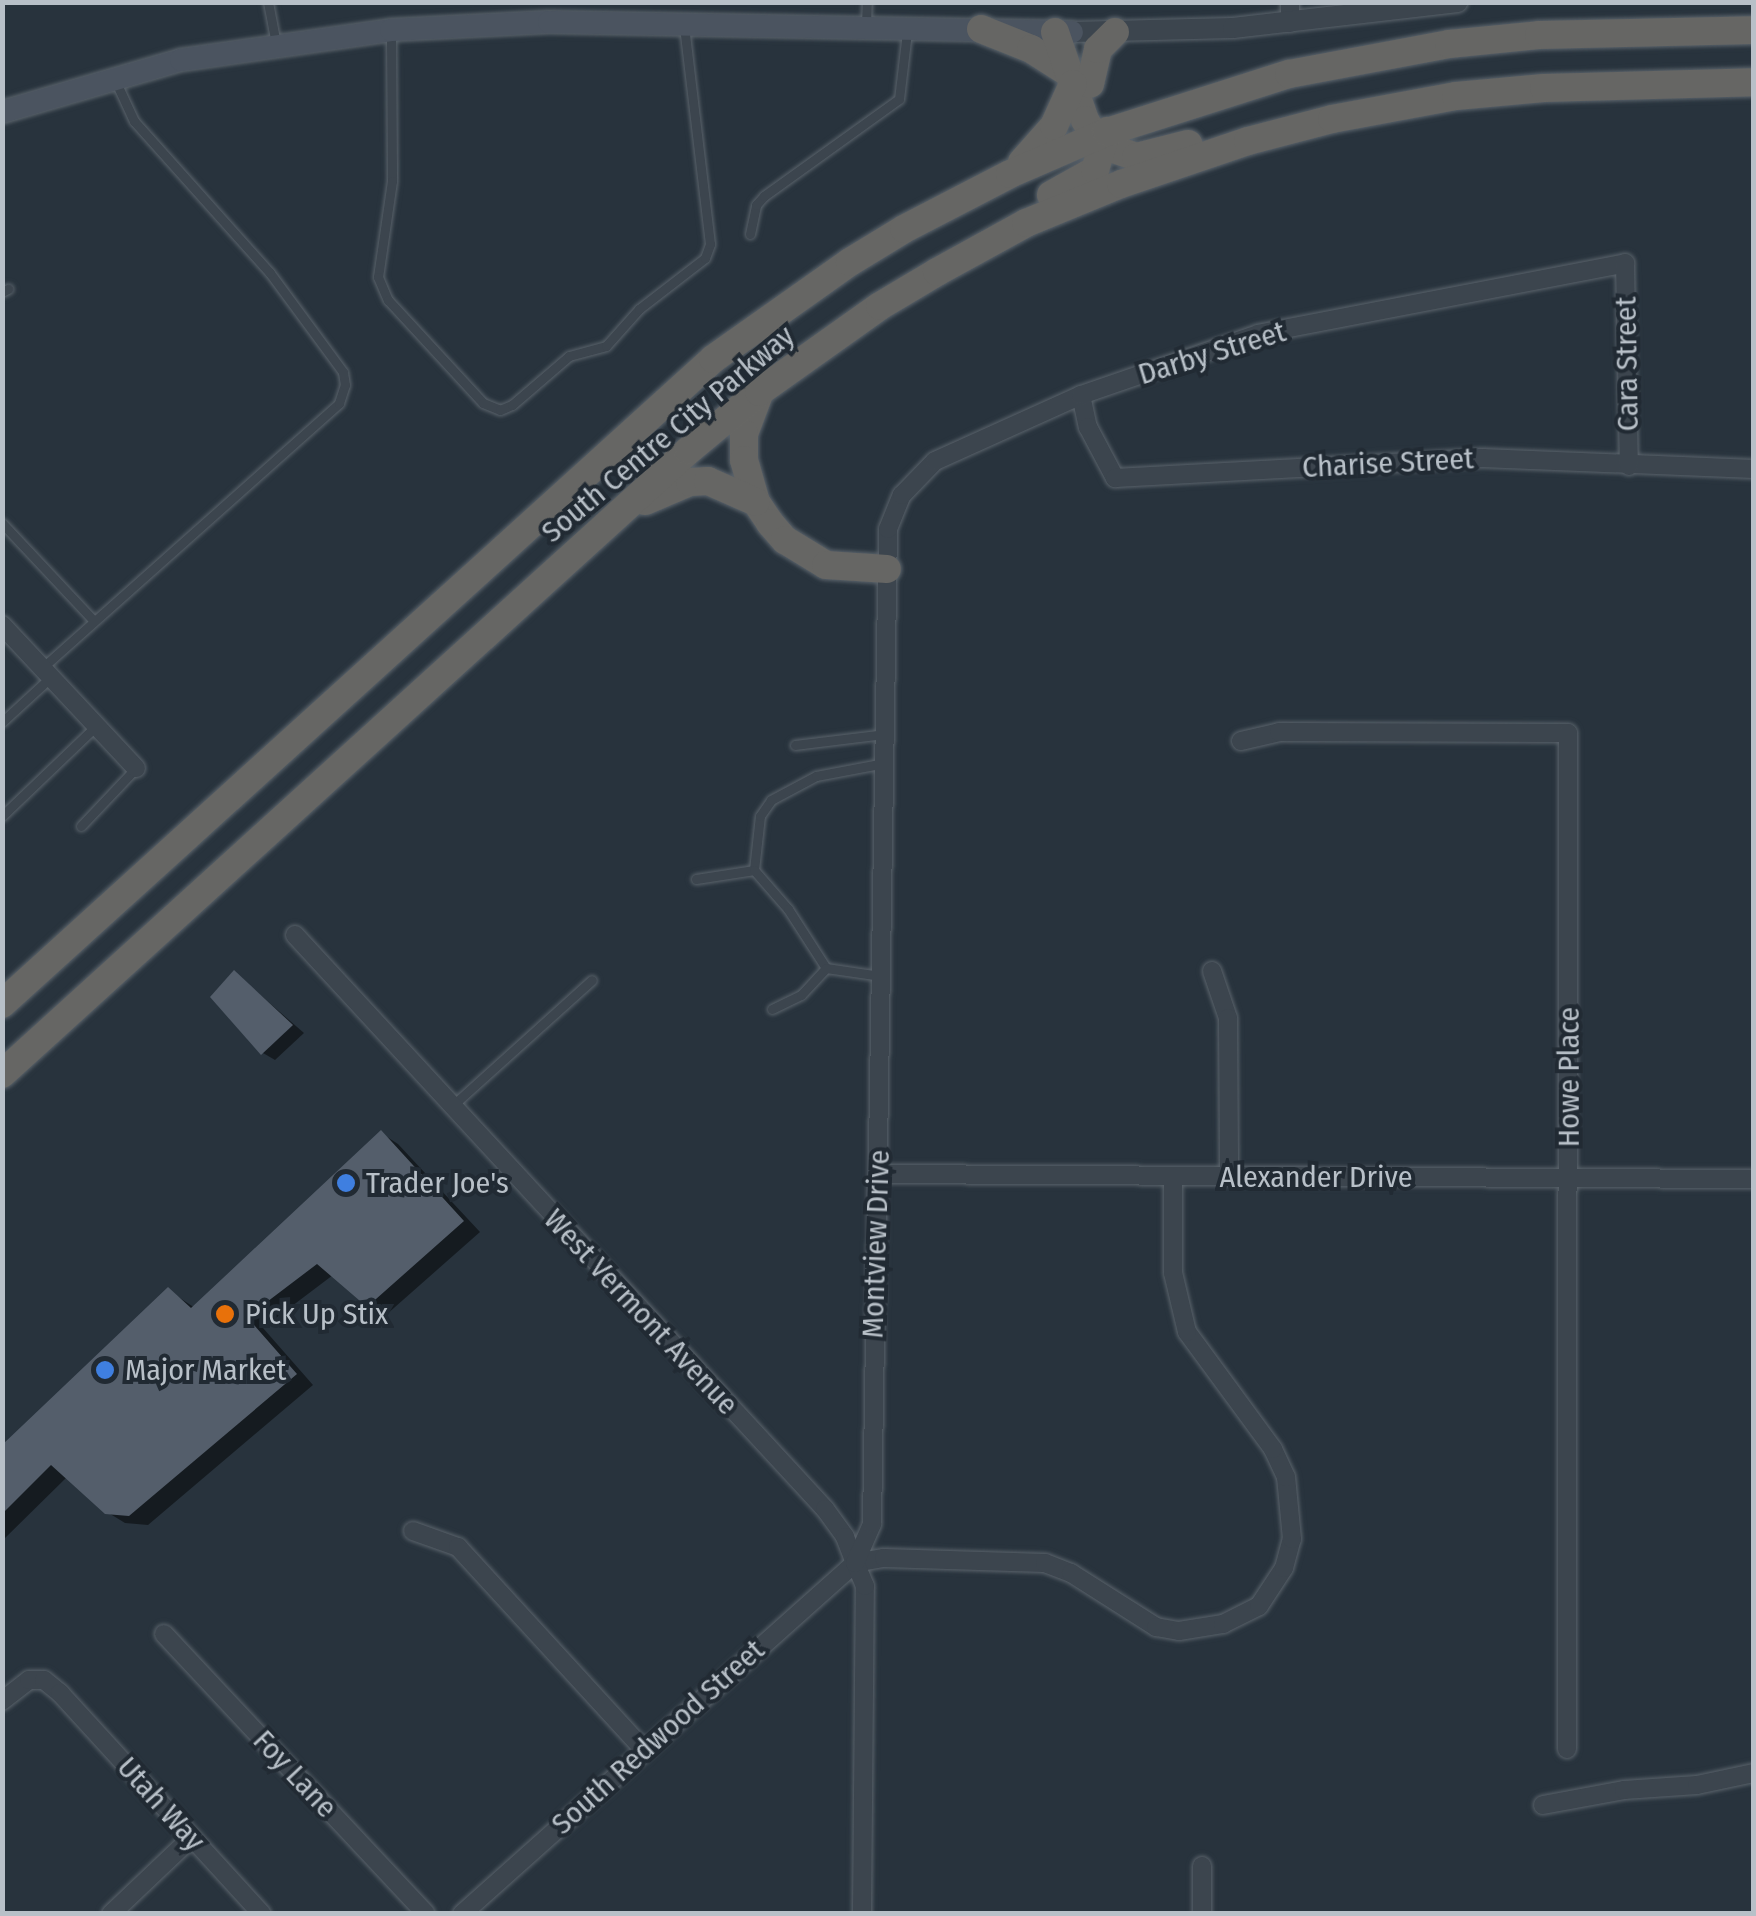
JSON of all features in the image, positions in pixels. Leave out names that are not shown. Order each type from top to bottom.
[{"type":"highway","points":[[981,30],[1031,49],[1077,80]]},
{"type":"highway","name":"South Centre City Parkway","points":[[2,1004],[713,360],[850,262],[1010,174],[1289,74],[1450,44],[1608,32],[1754,30]]},
{"type":"highway","points":[[999,238],[1007,217],[1094,170],[1101,139],[1063,32]]},
{"type":"highway","points":[[1010,174],[1054,126],[1077,80],[1114,32]]},
{"type":"highway","name":"South Centre City Parkway","points":[[2,1074],[619,513],[759,392],[880,306],[999,238],[1121,184],[1248,141],[1332,119],[1456,96],[1544,88],[1754,82]]},
{"type":"highway","points":[[1101,139],[1136,157],[1261,125],[1332,119]]},
{"type":"highway","points":[[759,392],[744,434],[744,460],[756,502],[785,540],[814,560],[842,568],[888,569]]},
{"type":"highway","points":[[619,513],[690,482],[708,481],[756,502]]},
{"type":"main road","points":[[2,112],[115,77],[276,44],[549,12],[684,28],[1063,32]]},
{"type":"street","points":[[1063,32],[1114,32],[1290,12],[1458,2]]},
{"type":"street","name":"Darby Street","points":[[888,569],[888,529],[902,495],[935,461],[1081,395],[1258,334],[1625,263]]},
{"type":"street","name":"Cara Street","points":[[1625,263],[1629,466]]},
{"type":"street","name":"Charise Street","points":[[1081,395],[1088,427],[1115,478],[1482,458],[1754,469]]},
{"type":"street","name":"Montview Drive","points":[[855,1563],[872,1524],[888,569]]},
{"type":"street","points":[[2,625],[136,768]]},
{"type":"street","name":"Howe Place","points":[[1241,741],[1279,732],[1568,732],[1567,1749]]},
{"type":"street","name":"West Vermont Avenue","points":[[294,935],[825,1510],[845,1537],[855,1563]]},
{"type":"street","points":[[1212,971],[1228,1018],[1229,1176]]},
{"type":"street","name":"Alexander Drive","points":[[878,1174],[1754,1179]]},
{"type":"street","points":[[862,1914],[865,1586],[855,1563],[884,1558],[1045,1563],[1071,1574],[1156,1628],[1179,1631],[1223,1624],[1259,1606],[1284,1568],[1292,1539],[1286,1477],[1266,1438],[1187,1332],[1173,1273],[1173,1176]]},
{"type":"street","points":[[413,1531],[458,1547],[644,1750]]},
{"type":"street","name":"South Redwood Street","points":[[462,1914],[855,1563]]},
{"type":"street","name":"Foy Lane","points":[[164,1634],[426,1914]]},
{"type":"street","name":"Utah Way","points":[[2,1701],[29,1680],[44,1680],[60,1692],[262,1914]]},
{"type":"street","points":[[1543,1805],[1624,1790],[1697,1786],[1754,1773]]},
{"type":"street","points":[[111,1914],[191,1838]]},
{"type":"street","points":[[1202,1866],[1202,1914]]},
{"type":"lane","points":[[268,2],[276,44]]},
{"type":"lane","points":[[866,28],[867,2]]},
{"type":"lane","points":[[391,30],[392,181],[378,278],[388,300],[484,403],[500,410],[512,405],[569,356],[606,346],[639,310],[705,258],[710,244],[684,28]]},
{"type":"lane","points":[[750,234],[756,206],[764,196],[899,100],[907,30]]},
{"type":"lane","points":[[2,722],[92,619],[339,402],[345,384],[343,372],[270,273],[142,130],[118,93],[115,77]]},
{"type":"lane","points":[[2,523],[92,619]]},
{"type":"lane","points":[[2,816],[96,724]]},
{"type":"lane","points":[[796,745],[885,734]]},
{"type":"lane","points":[[881,976],[826,968],[788,908],[754,870],[760,816],[771,800],[816,776],[885,763]]},
{"type":"lane","points":[[82,826],[136,768]]},
{"type":"lane","points":[[696,879],[754,870]]},
{"type":"lane","points":[[772,1010],[801,996],[826,968]]},
{"type":"lane","points":[[452,1106],[592,980]]},
{"type":"building","points":[[234,970],[293,1025],[261,1055],[210,997]]},
{"type":"building","points":[[381,1130],[464,1221],[367,1307],[317,1264],[247,1317],[297,1374],[129,1516],[105,1514],[51,1465],[2,1514],[2,1445],[168,1287],[191,1308]]},
{"type":"place","name":"Trader Joe's","points":[[346,1183]]},
{"type":"place","name":"Pick Up Stix","points":[[225,1314]]},
{"type":"place","name":"Major Market","points":[[105,1370]]}]
